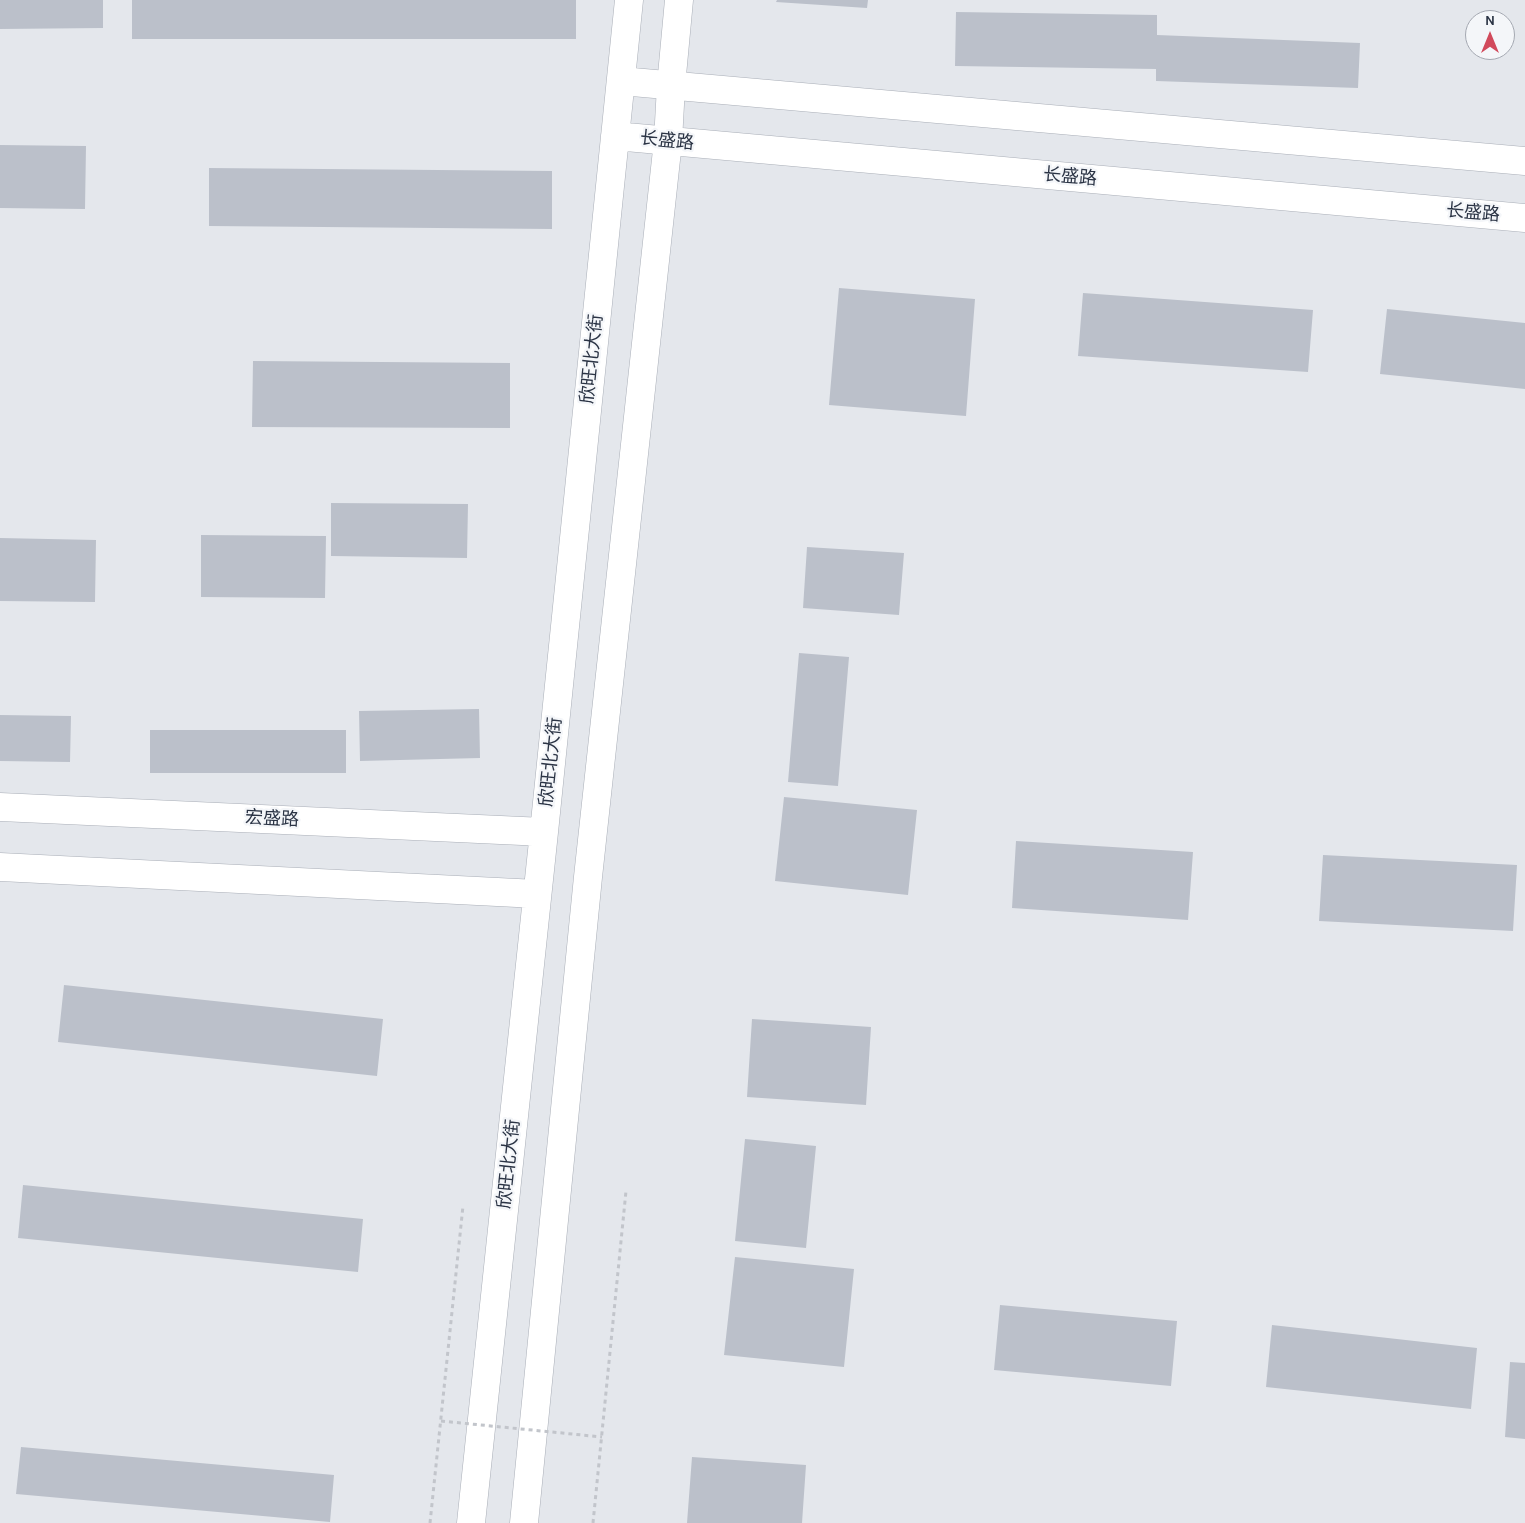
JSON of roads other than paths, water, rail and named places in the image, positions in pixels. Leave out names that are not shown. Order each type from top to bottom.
[{"type":"main road","name":"欣旺北大街","points":[[471,1523],[629,0]]},
{"type":"main road","points":[[524,1523],[589,867],[668,141],[679,0]]},
{"type":"main road","points":[[621,81],[1525,161]]},
{"type":"main road","name":"长盛路","points":[[615,136],[1525,218]]},
{"type":"main road","name":"宏盛路","points":[[0,807],[544,832]]},
{"type":"main road","points":[[0,867],[537,894]]}]
